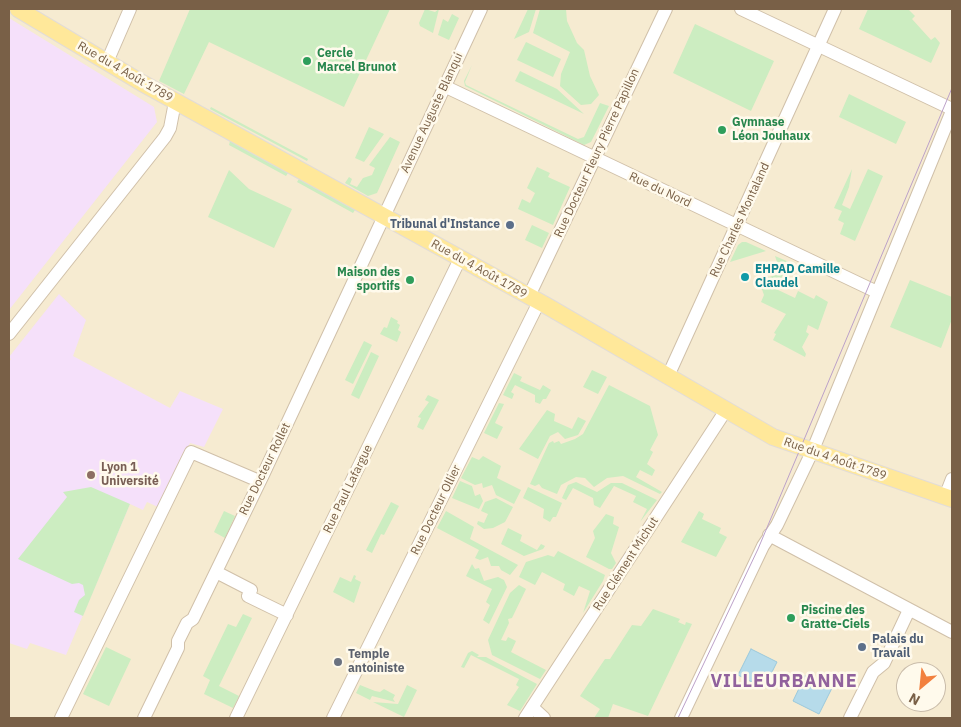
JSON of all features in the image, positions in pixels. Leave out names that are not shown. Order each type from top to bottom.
[{"type":"main road","name":"Rue du 4 Août 1789","points":[[18,9],[175,102],[534,299],[773,437],[949,498]]},
{"type":"street","points":[[107,62],[130,9]]},
{"type":"street","name":"Avenue Auguste Blanqui","points":[[385,217],[481,9]]},
{"type":"street","name":"Rue Docteur Fleury Pierre Papillon","points":[[534,299],[594,159],[666,9]]},
{"type":"street","points":[[681,718],[769,535],[778,525],[812,452],[952,110],[740,9]]},
{"type":"street","name":"Rue Charles Montaland","points":[[668,376],[835,9]]},
{"type":"street","name":"Rue du Nord","points":[[444,86],[736,227],[877,292]]},
{"type":"street","points":[[9,334],[160,144],[170,128],[175,102]]},
{"type":"street","name":"Rue Docteur Rollet","points":[[144,718],[178,648],[178,641],[187,623],[193,619],[216,572],[385,217]]},
{"type":"street","name":"Rue Paul Lafargue","points":[[236,718],[460,259]]},
{"type":"street","name":"Rue Docteur Ollier","points":[[333,718],[534,299]]},
{"type":"street","name":"Rue Clément Michut","points":[[524,718],[726,410]]},
{"type":"street","points":[[61,718],[191,452],[260,481]]},
{"type":"street","points":[[949,498],[952,479]]},
{"type":"street","points":[[769,535],[904,604],[909,610],[952,632]]},
{"type":"street","points":[[216,572],[251,590],[248,596],[287,615]]},
{"type":"street","points":[[850,718],[873,672],[884,663],[909,610]]},
{"type":"street","points":[[532,707],[544,718]]},
{"type":"shaded area","points":[[9,9],[952,9],[952,718],[9,718]]},
{"type":"shaded area","points":[[9,18],[154,107],[157,122],[9,310]]},
{"type":"shaded area","name":"Lyon 1 Université","points":[[59,294],[86,320],[73,356],[170,408],[180,391],[223,409],[204,447],[190,443],[158,507],[147,502],[143,510],[130,504],[66,655],[30,643],[27,649],[9,643],[9,362],[11,359],[9,357]]},
{"type":"green space","name":"Cercle Marcel Brunot","points":[[190,9],[390,9],[344,107],[209,42],[184,94],[159,81]]},
{"type":"green space","points":[[425,9],[435,12],[439,9],[433,33],[420,26],[419,23]]},
{"type":"green space","points":[[528,9],[536,9],[529,32],[514,39]]},
{"type":"green space","points":[[540,9],[566,9],[567,21],[577,43],[584,50],[590,76],[599,95],[591,104],[581,105],[560,86],[561,74],[570,52],[533,33]]},
{"type":"green space","points":[[868,9],[908,9],[915,16],[912,19],[931,40],[935,37],[940,43],[931,63],[859,29]]},
{"type":"green space","points":[[452,14],[459,18],[449,40],[438,35],[443,19],[448,22]]},
{"type":"green space","points":[[695,24],[774,61],[751,111],[673,73]]},
{"type":"green space","points":[[526,42],[561,59],[553,77],[517,60]]},
{"type":"green space","points":[[472,65],[465,82],[466,85],[578,139],[584,137],[600,103],[609,106],[591,142],[584,145],[465,86],[464,81]]},
{"type":"green space","points":[[520,71],[557,89],[584,114],[515,81]]},
{"type":"green space","points":[[849,94],[906,122],[896,144],[839,117]]},
{"type":"green space","points":[[211,107],[308,159],[307,161],[210,109]]},
{"type":"green space","points":[[369,127],[384,134],[364,162],[355,158]]},
{"type":"green space","points":[[390,137],[400,142],[377,193],[368,196],[345,183],[349,177],[352,179],[350,184],[357,187],[363,178],[372,175],[375,168],[369,165]]},
{"type":"green space","points":[[230,141],[288,173],[286,176],[229,145]]},
{"type":"green space","points":[[537,167],[550,173],[548,177],[570,187],[553,225],[518,209],[522,199],[530,203],[535,193],[527,188]]},
{"type":"green space","points":[[852,169],[849,187],[842,205],[850,209],[868,169],[883,176],[855,241],[840,234],[844,223],[838,220],[842,211],[834,208]]},
{"type":"green space","points":[[229,170],[249,189],[292,209],[274,248],[208,217]]},
{"type":"green space","points":[[299,179],[355,210],[353,213],[297,182]]},
{"type":"green space","points":[[532,225],[549,233],[542,248],[525,240]]},
{"type":"green space","points":[[742,242],[766,251],[730,262],[738,245]]},
{"type":"green space","points":[[775,256],[789,262],[776,289],[795,298],[798,291],[814,299],[816,295],[828,302],[818,330],[808,325],[806,332],[809,334],[802,347],[806,354],[805,357],[773,340],[776,334],[774,333],[786,314],[761,302],[764,295],[759,281],[775,275],[771,264],[777,262]]},
{"type":"green space","points":[[910,280],[952,297],[952,319],[941,348],[890,327]]},
{"type":"green space","points":[[391,317],[398,321],[397,323],[400,325],[398,330],[401,332],[397,342],[380,334],[384,327],[387,328]]},
{"type":"green space","points":[[364,341],[372,345],[353,384],[345,380]]},
{"type":"green space","points":[[371,352],[379,356],[359,399],[351,395]]},
{"type":"green space","points":[[592,370],[607,377],[598,394],[583,387]]},
{"type":"green space","points":[[514,373],[522,377],[520,381],[540,390],[543,385],[551,390],[546,399],[543,399],[540,404],[535,402],[535,395],[515,385],[511,392],[514,394],[512,399],[503,395]]},
{"type":"green space","points":[[609,385],[650,406],[658,435],[650,450],[653,452],[647,464],[655,470],[652,476],[640,470],[636,477],[662,492],[660,494],[623,476],[607,478],[594,487],[585,478],[576,477],[561,485],[557,494],[542,488],[539,484],[535,486],[530,484],[549,443],[559,441],[561,444],[583,434]]},
{"type":"green space","points":[[428,395],[439,400],[423,430],[417,427],[421,418],[418,417],[429,402],[425,400]]},
{"type":"green space","points":[[499,403],[504,404],[495,423],[503,427],[497,439],[484,433]]},
{"type":"green space","points":[[547,410],[555,414],[554,421],[572,429],[578,417],[586,421],[578,435],[565,439],[558,432],[550,436],[538,459],[519,449]]},
{"type":"green space","points":[[483,456],[501,466],[497,478],[521,490],[514,504],[496,495],[492,485],[483,488],[482,483],[475,485],[461,478],[472,457],[479,460]]},
{"type":"green space","points":[[460,481],[472,486],[475,496],[480,494],[483,501],[479,509],[452,498]]},
{"type":"green space","points":[[576,482],[597,492],[611,483],[622,483],[657,500],[640,522],[647,509],[633,502],[636,496],[614,486],[600,508],[594,505],[593,498],[573,488],[566,500],[562,498],[568,485]]},
{"type":"green space","points":[[91,487],[130,504],[83,616],[74,612],[79,600],[85,595],[83,585],[79,583],[72,584],[18,559],[67,497],[63,492]]},
{"type":"green space","points":[[528,487],[562,503],[556,517],[553,517],[550,522],[543,518],[544,509],[523,498]]},
{"type":"green space","points":[[496,498],[513,507],[505,522],[493,528],[484,529],[477,524],[478,521],[484,523],[488,514],[481,511],[485,502]]},
{"type":"green space","points":[[391,502],[399,506],[384,535],[381,534],[372,553],[366,550]]},
{"type":"green space","points":[[224,511],[235,516],[225,538],[214,532]]},
{"type":"green space","points":[[446,511],[474,527],[470,539],[518,565],[510,575],[501,570],[499,566],[491,566],[488,557],[480,560],[475,558],[479,550],[437,528]]},
{"type":"green space","points":[[699,511],[704,514],[702,519],[721,528],[719,533],[727,537],[716,557],[681,542]]},
{"type":"green space","points":[[606,514],[614,517],[613,524],[619,527],[611,553],[616,563],[612,569],[586,557],[595,538],[593,531]]},
{"type":"green space","points":[[508,528],[522,535],[520,541],[537,550],[541,544],[545,546],[543,549],[524,556],[501,544]]},
{"type":"green space","points":[[558,551],[605,575],[583,613],[590,591],[579,586],[574,596],[563,590],[565,584],[542,572],[535,585],[519,577],[526,562],[548,555],[554,557]]},
{"type":"green space","points":[[472,564],[475,569],[479,568],[484,581],[498,577],[504,580],[507,587],[489,624],[483,620],[490,605],[486,602],[492,589],[466,576]]},
{"type":"green space","points":[[354,575],[356,576],[355,579],[361,582],[354,603],[333,592],[340,577],[351,582]]},
{"type":"green space","points":[[519,585],[526,589],[512,618],[508,619],[509,623],[501,640],[506,641],[508,637],[516,641],[511,652],[546,670],[540,679],[492,655],[488,640],[510,593]]},
{"type":"green space","points":[[653,609],[680,619],[678,622],[685,625],[686,622],[692,624],[648,716],[613,704],[608,718],[594,718],[600,709],[580,696],[605,659],[610,659],[632,625],[641,626]]},
{"type":"green space","points":[[243,614],[252,618],[219,686],[239,696],[233,708],[204,694],[210,680],[203,676],[228,624],[236,627]]},
{"type":"green space","points":[[106,647],[131,659],[109,706],[83,694]]},
{"type":"green space","points":[[472,651],[479,655],[477,657],[486,657],[537,684],[520,711],[507,705],[519,687],[516,685],[519,679],[471,655],[464,668],[461,667],[468,653]]},
{"type":"green space","points":[[360,685],[380,692],[384,689],[395,695],[393,699],[395,702],[372,696],[370,700],[356,693]]},
{"type":"green space","points":[[407,685],[417,690],[404,717],[373,702],[398,704]]},
{"type":"water","points":[[751,649],[777,662],[764,688],[738,675]]},
{"type":"water","points":[[805,676],[832,688],[819,714],[793,701]]},
{"type":"tram line","points":[[678,718],[758,549],[952,88]]},
{"type":"place","name":"Cercle Marcel Brunot","points":[[307,61]]},
{"type":"place","name":"Gymnase Léon Jouhaux","points":[[722,130]]},
{"type":"place","name":"Tribunal d'Instance","points":[[510,225]]},
{"type":"place","name":"EHPAD Camille Claudel","points":[[745,277]]},
{"type":"place","name":"Maison des sportifs","points":[[410,280]]},
{"type":"place","name":"Lyon 1 Université","points":[[91,475]]},
{"type":"place","name":"Piscine des Gratte-Ciels","points":[[791,618]]},
{"type":"place","name":"Palais du Travail","points":[[862,647]]},
{"type":"place","name":"Temple antoiniste","points":[[338,662]]},
{"type":"district","name":"VILLEURBANNE","points":[[784,682]]}]
